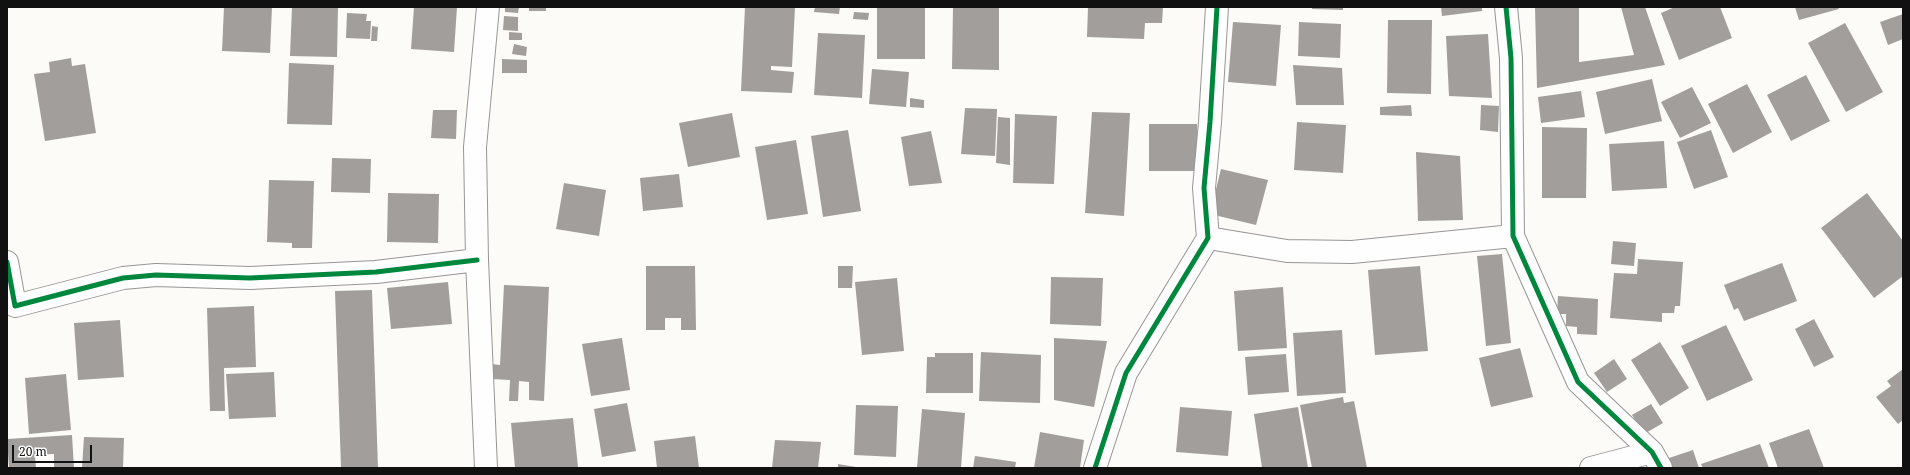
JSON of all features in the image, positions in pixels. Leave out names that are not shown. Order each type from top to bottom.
[{"type":"street","points":[[486,468],[477,260],[475,147],[488,7]]},
{"type":"street","points":[[1094,468],[1126,373],[1208,238],[1204,188],[1210,122],[1217,7]]},
{"type":"street","points":[[1506,7],[1510,58],[1513,236],[1578,382],[1657,460]]},
{"type":"street","points":[[1208,238],[1287,251],[1352,252],[1513,236]]},
{"type":"street","points":[[7,262],[16,306],[123,278],[156,274],[250,278],[361,273],[477,260]]},
{"type":"street","points":[[1590,468],[1657,460]]},
{"type":"building","points":[[224,7],[272,7],[270,53],[222,51]]},
{"type":"building","points":[[292,7],[338,7],[337,57],[290,56]]},
{"type":"building","points":[[414,7],[457,7],[454,52],[411,49]]},
{"type":"building","points":[[505,7],[519,7],[518,13],[505,12]]},
{"type":"building","points":[[529,7],[546,7],[546,11],[529,11]]},
{"type":"building","points":[[745,7],[795,7],[792,67],[771,66],[771,70],[794,72],[792,93],[741,91]]},
{"type":"building","points":[[815,7],[840,7],[839,14],[814,12]]},
{"type":"building","points":[[877,7],[925,7],[925,59],[877,59]]},
{"type":"building","points":[[953,7],[999,7],[999,70],[952,69]]},
{"type":"building","points":[[1088,7],[1163,7],[1162,23],[1145,23],[1144,39],[1087,37]]},
{"type":"building","points":[[1312,7],[1343,7],[1343,10],[1312,9]]},
{"type":"building","points":[[1441,7],[1482,7],[1482,11],[1442,16]]},
{"type":"building","points":[[1535,7],[1579,7],[1579,62],[1634,55],[1621,7],[1645,7],[1665,65],[1537,88]]},
{"type":"building","points":[[1675,7],[1720,7],[1732,38],[1679,60],[1661,13]]},
{"type":"building","points":[[1795,7],[1838,7],[1839,9],[1799,20]]},
{"type":"building","points":[[854,12],[869,13],[868,20],[853,19]]},
{"type":"building","points":[[347,13],[367,14],[366,21],[371,21],[370,39],[346,38]]},
{"type":"building","points":[[1903,14],[1903,39],[1888,45],[1880,22]]},
{"type":"building","points":[[504,16],[518,17],[518,31],[503,30]]},
{"type":"building","points":[[1388,20],[1432,20],[1431,94],[1387,93]]},
{"type":"building","points":[[1233,22],[1281,25],[1276,86],[1228,82]]},
{"type":"building","points":[[1299,22],[1341,24],[1340,58],[1298,56]]},
{"type":"building","points":[[1845,23],[1883,92],[1846,112],[1808,43]]},
{"type":"building","points":[[372,26],[378,27],[377,41],[371,41]]},
{"type":"building","points":[[509,32],[522,33],[522,40],[509,40]]},
{"type":"building","points":[[818,33],[865,35],[862,98],[814,95]]},
{"type":"building","points":[[1488,34],[1492,98],[1449,96],[1446,36]]},
{"type":"building","points":[[514,44],[527,47],[526,56],[512,54]]},
{"type":"building","points":[[71,58],[72,66],[85,64],[96,133],[45,141],[34,74],[50,72],[49,62]]},
{"type":"building","points":[[502,59],[527,60],[527,73],[502,73]]},
{"type":"building","points":[[289,63],[334,65],[332,125],[287,124]]},
{"type":"building","points":[[1293,65],[1342,68],[1344,105],[1296,105]]},
{"type":"building","points":[[872,69],[909,72],[906,107],[869,104]]},
{"type":"building","points":[[1806,75],[1830,121],[1791,141],[1767,95]]},
{"type":"building","points":[[1652,79],[1662,121],[1605,134],[1596,92]]},
{"type":"building","points":[[1747,84],[1772,132],[1733,153],[1708,104]]},
{"type":"building","points":[[1692,87],[1711,123],[1680,138],[1661,102]]},
{"type":"building","points":[[1581,91],[1585,117],[1541,123],[1538,97]]},
{"type":"building","points":[[910,98],[924,100],[924,108],[910,107]]},
{"type":"building","points":[[1411,105],[1412,116],[1380,115],[1380,107]]},
{"type":"building","points":[[1481,105],[1499,106],[1498,132],[1480,130]]},
{"type":"building","points":[[965,108],[997,109],[995,156],[961,154]]},
{"type":"building","points":[[433,110],[457,110],[456,139],[431,138]]},
{"type":"building","points":[[1092,112],[1130,113],[1124,216],[1085,213]]},
{"type":"building","points":[[732,113],[740,157],[688,167],[679,123]]},
{"type":"building","points":[[1015,114],[1057,116],[1054,184],[1013,183]]},
{"type":"building","points":[[998,117],[1010,118],[1010,165],[996,163]]},
{"type":"building","points":[[1297,122],[1346,125],[1343,173],[1294,170]]},
{"type":"building","points":[[1149,124],[1197,124],[1198,171],[1149,171]]},
{"type":"building","points":[[1542,127],[1587,128],[1586,198],[1542,198]]},
{"type":"building","points":[[848,130],[861,211],[823,217],[811,136]]},
{"type":"building","points":[[1711,130],[1728,177],[1694,189],[1677,142]]},
{"type":"building","points":[[931,131],[942,183],[909,186],[901,137]]},
{"type":"building","points":[[796,140],[808,214],[767,220],[755,147]]},
{"type":"building","points":[[1664,141],[1667,188],[1612,191],[1609,144]]},
{"type":"building","points":[[1416,152],[1460,156],[1463,220],[1418,221]]},
{"type":"building","points":[[332,158],[371,159],[370,193],[331,192]]},
{"type":"building","points":[[1221,169],[1268,180],[1256,225],[1210,214]]},
{"type":"building","points":[[679,174],[683,207],[643,211],[640,178]]},
{"type":"building","points":[[269,180],[314,181],[312,248],[292,248],[292,243],[267,242]]},
{"type":"building","points":[[564,183],[606,190],[599,236],[556,229]]},
{"type":"building","points":[[388,193],[439,194],[438,243],[387,242]]},
{"type":"building","points":[[1867,193],[1903,241],[1903,276],[1874,298],[1821,228]]},
{"type":"building","points":[[1613,241],[1636,243],[1634,266],[1611,264]]},
{"type":"building","points":[[1502,254],[1511,343],[1486,346],[1477,256]]},
{"type":"building","points":[[1638,259],[1683,262],[1680,306],[1675,306],[1674,313],[1662,313],[1662,322],[1610,318],[1614,273],[1637,274]]},
{"type":"building","points":[[1782,263],[1797,301],[1744,321],[1738,308],[1734,310],[1724,285]]},
{"type":"building","points":[[646,266],[695,266],[696,330],[681,330],[681,318],[665,318],[665,330],[646,330]]},
{"type":"building","points":[[838,266],[853,266],[852,288],[838,288]]},
{"type":"building","points":[[1420,266],[1428,351],[1375,355],[1368,270]]},
{"type":"building","points":[[1051,277],[1103,278],[1101,326],[1050,324]]},
{"type":"building","points":[[897,278],[904,351],[862,355],[855,282]]},
{"type":"building","points":[[448,282],[452,324],[391,329],[387,288]]},
{"type":"building","points":[[504,285],[549,287],[544,401],[529,400],[529,382],[519,381],[518,401],[509,401],[510,380],[491,379],[492,364],[500,365]]},
{"type":"building","points":[[1283,287],[1287,348],[1238,351],[1234,291]]},
{"type":"building","points":[[372,290],[378,468],[341,468],[335,291]]},
{"type":"building","points":[[1558,296],[1598,299],[1597,335],[1577,334],[1577,327],[1566,326],[1566,314],[1557,314]]},
{"type":"building","points":[[254,306],[256,367],[224,368],[225,411],[210,411],[207,308]]},
{"type":"building","points":[[1814,319],[1834,357],[1814,367],[1795,329]]},
{"type":"building","points":[[120,320],[124,377],[78,380],[74,323]]},
{"type":"building","points":[[1726,325],[1753,380],[1707,401],[1681,346]]},
{"type":"building","points":[[1342,330],[1346,393],[1297,396],[1293,333]]},
{"type":"building","points":[[622,338],[630,390],[591,396],[582,344]]},
{"type":"building","points":[[1054,338],[1107,341],[1094,407],[1054,400]]},
{"type":"building","points":[[1660,342],[1689,388],[1660,406],[1631,360]]},
{"type":"building","points":[[1520,348],[1533,397],[1491,407],[1479,358]]},
{"type":"building","points":[[981,352],[1041,355],[1040,403],[979,401]]},
{"type":"building","points":[[935,353],[973,353],[973,393],[926,393],[927,357],[935,357]]},
{"type":"building","points":[[1286,354],[1289,392],[1248,395],[1245,357]]},
{"type":"building","points":[[1614,359],[1627,379],[1607,392],[1594,373]]},
{"type":"building","points":[[1903,369],[1903,420],[1898,424],[1876,397],[1891,386],[1887,381]]},
{"type":"building","points":[[274,372],[276,417],[229,419],[226,374]]},
{"type":"building","points":[[66,374],[71,430],[29,434],[25,378]]},
{"type":"building","points":[[1343,397],[1344,403],[1354,401],[1367,468],[1312,468],[1300,405]]},
{"type":"building","points":[[627,403],[636,451],[602,457],[594,409]]},
{"type":"building","points":[[1651,404],[1663,423],[1644,434],[1632,415]]},
{"type":"building","points":[[856,405],[898,406],[896,457],[854,455]]},
{"type":"building","points":[[1180,407],[1232,411],[1228,456],[1176,452]]},
{"type":"building","points":[[1298,407],[1308,468],[1262,468],[1254,414]]},
{"type":"building","points":[[922,409],[965,413],[961,468],[917,468]]},
{"type":"building","points":[[573,418],[578,467],[515,468],[511,423]]},
{"type":"building","points":[[1809,429],[1824,468],[1778,468],[1769,443]]},
{"type":"building","points":[[1040,432],[1084,440],[1080,468],[1034,468]]},
{"type":"building","points":[[72,435],[74,468],[54,468],[54,454],[35,455],[36,468],[9,468],[7,439]]},
{"type":"building","points":[[695,436],[699,468],[657,468],[654,441]]},
{"type":"building","points":[[84,437],[124,438],[123,468],[82,468]]},
{"type":"building","points":[[775,440],[821,442],[818,468],[772,468]]},
{"type":"building","points":[[1760,444],[1769,468],[1703,468],[1701,464]]},
{"type":"building","points":[[1693,450],[1699,468],[1672,468],[1669,458]]},
{"type":"building","points":[[975,456],[1016,462],[1015,468],[973,468]]},
{"type":"building","points":[[838,464],[856,467],[856,468],[838,468]]},
{"type":"cycle path","points":[[1095,468],[1126,373],[1208,238],[1204,188],[1210,122],[1217,7]]},
{"type":"cycle path","points":[[1506,7],[1511,58],[1513,236],[1578,382],[1652,452],[1661,468]]},
{"type":"cycle path","points":[[7,262],[15,306],[123,278],[156,275],[250,278],[376,272],[477,260]]}]
